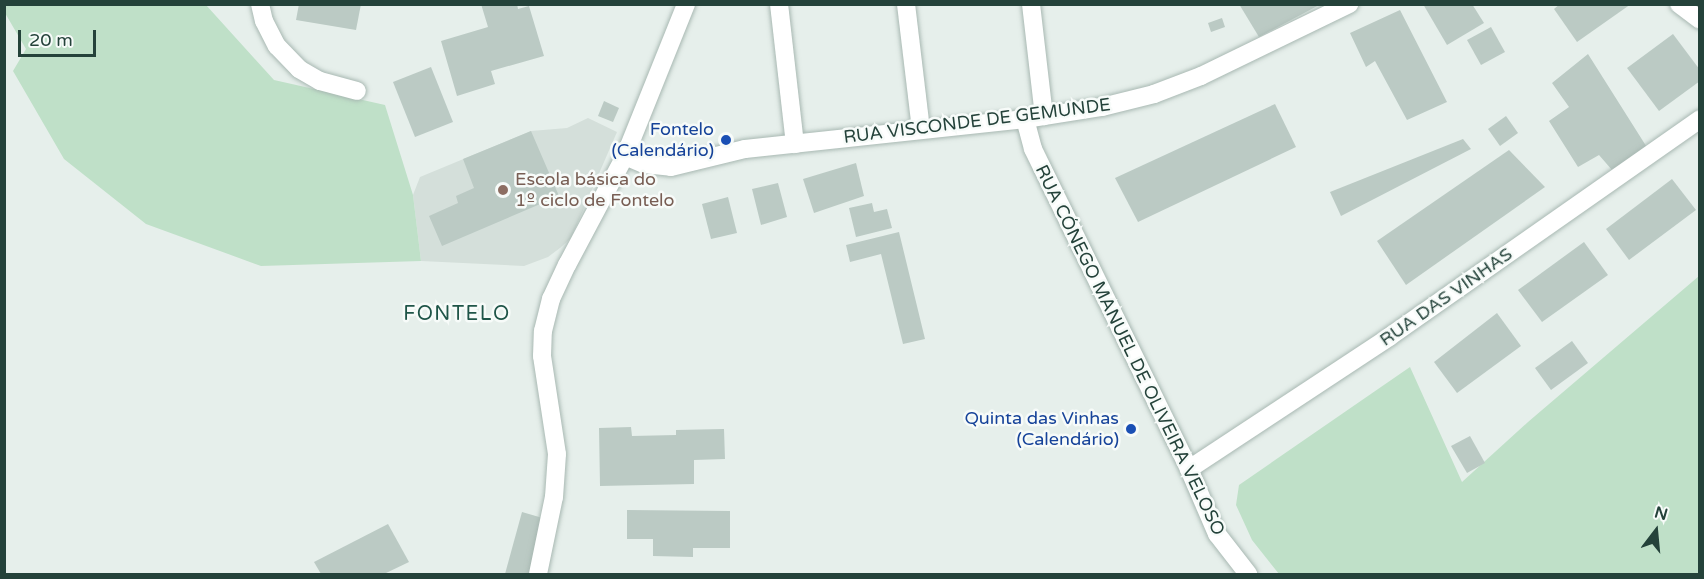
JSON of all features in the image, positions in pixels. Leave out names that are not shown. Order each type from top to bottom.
[{"type":"street","points":[[260,4],[264,21],[277,46],[299,69],[320,81],[357,92]]},
{"type":"street","points":[[538,574],[554,497],[556,454],[552,409],[542,356],[543,331],[559,282],[625,156],[686,4]]},
{"type":"street","points":[[779,4],[795,144]]},
{"type":"street","points":[[906,4],[921,129]]},
{"type":"street","points":[[1031,4],[1044,116]]},
{"type":"street","name":"RUA VISCONDE DE GEMUNDE","points":[[625,156],[644,164],[671,166],[745,149],[1025,119],[1154,94],[1201,76],[1349,4]]},
{"type":"street","points":[[1679,4],[1700,20]]},
{"type":"street","name":"RUA CÓNEGO MANUEL DE OLIVEIRA VELOSO","points":[[1025,119],[1033,149],[1189,469],[1217,534],[1248,574]]},
{"type":"street","name":"RUA DAS VINHAS","points":[[1189,469],[1389,337],[1700,119]]},
{"type":"shaded area","name":"Escola básica do 1º ciclo de Fontelo","points":[[588,118],[617,132],[571,238],[560,248],[548,257],[524,266],[421,261],[413,195],[420,177],[531,131],[567,128]]},
{"type":"green space","points":[[4,5],[206,5],[274,80],[385,105],[413,195],[421,261],[261,266],[146,224],[64,159],[13,71],[26,49],[5,13]]},
{"type":"green space","points":[[1699,276],[1699,574],[1279,574],[1252,540],[1236,505],[1239,485],[1410,367],[1462,482],[1528,422]]},
{"type":"building","points":[[299,4],[361,4],[356,30],[296,20]]},
{"type":"building","points":[[481,4],[517,4],[518,9],[529,6],[544,56],[491,71],[495,84],[457,96],[441,41],[488,27]]},
{"type":"building","points":[[1239,4],[1321,4],[1259,37]]},
{"type":"building","points":[[1423,4],[1472,4],[1484,23],[1447,45]]},
{"type":"building","points":[[1560,4],[1631,4],[1577,42],[1554,9]]},
{"type":"building","points":[[1400,10],[1447,102],[1407,120],[1375,61],[1366,67],[1350,33]]},
{"type":"building","points":[[1222,18],[1225,27],[1211,32],[1208,23]]},
{"type":"building","points":[[1491,27],[1505,52],[1481,65],[1467,40]]},
{"type":"building","points":[[1673,34],[1700,70],[1700,81],[1659,111],[1627,68]]},
{"type":"building","points":[[1588,54],[1648,149],[1612,170],[1599,155],[1578,167],[1549,121],[1569,107],[1552,83]]},
{"type":"building","points":[[431,67],[453,122],[415,137],[393,82]]},
{"type":"building","points":[[604,101],[619,108],[613,122],[598,116]]},
{"type":"building","points":[[1275,104],[1296,147],[1138,222],[1115,178]]},
{"type":"building","points":[[1506,116],[1518,133],[1500,146],[1488,129]]},
{"type":"building","points":[[531,131],[559,196],[442,246],[429,216],[458,203],[456,196],[474,188],[463,159]]},
{"type":"building","points":[[1463,139],[1471,149],[1341,216],[1330,192]]},
{"type":"building","points":[[1509,150],[1545,187],[1406,285],[1377,241]]},
{"type":"building","points":[[856,163],[864,196],[814,213],[803,179]]},
{"type":"building","points":[[1672,179],[1696,210],[1629,260],[1606,229]]},
{"type":"building","points":[[778,183],[787,217],[761,225],[752,189]]},
{"type":"building","points":[[728,197],[737,233],[711,239],[702,204]]},
{"type":"building","points":[[872,203],[874,212],[887,209],[892,228],[856,237],[849,208]]},
{"type":"building","points":[[899,232],[925,339],[903,344],[881,254],[850,262],[846,245]]},
{"type":"building","points":[[1584,242],[1608,275],[1542,322],[1518,290]]},
{"type":"building","points":[[1497,313],[1521,346],[1457,393],[1434,362]]},
{"type":"building","points":[[1572,341],[1588,363],[1551,390],[1535,368]]},
{"type":"building","points":[[631,427],[632,436],[676,435],[676,430],[724,429],[725,459],[694,460],[694,484],[600,486],[599,428]]},
{"type":"building","points":[[1470,436],[1485,463],[1467,473],[1451,446]]},
{"type":"building","points":[[627,510],[730,511],[730,548],[693,548],[693,557],[653,556],[653,539],[627,539]]},
{"type":"building","points":[[522,512],[546,519],[531,574],[505,574]]},
{"type":"building","points":[[388,524],[409,562],[384,574],[321,574],[314,562]]},
{"type":"place","name":"Fontelo (Calendário)","points":[[726,140]]},
{"type":"place","name":"Escola básica do 1º ciclo de Fontelo","points":[[503,190]]},
{"type":"place","name":"Quinta das Vinhas (Calendário)","points":[[1131,429]]},
{"type":"district","name":"FONTELO","points":[[457,314]]}]
